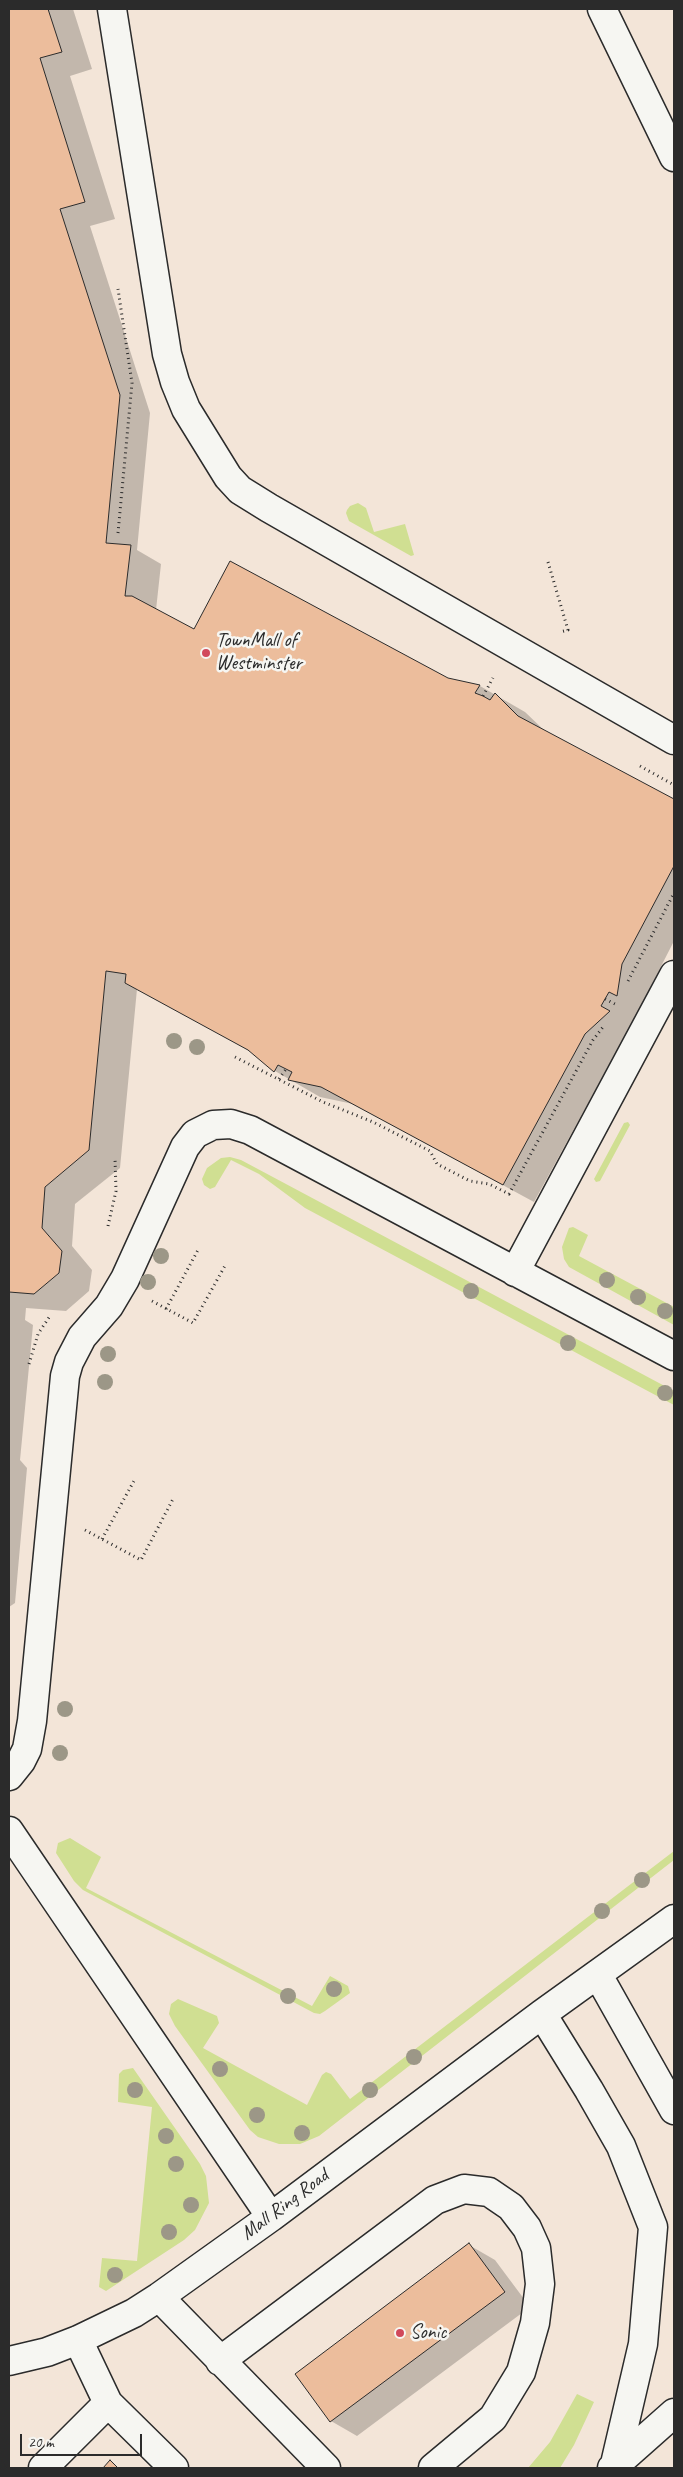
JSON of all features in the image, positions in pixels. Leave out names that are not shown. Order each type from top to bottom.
[{"type":"street","points":[[112,9],[167,354],[175,382],[186,409],[228,477],[240,490],[269,508],[674,740]]},
{"type":"street","points":[[602,9],[674,157]]},
{"type":"street","points":[[515,1272],[674,975]]},
{"type":"street","points":[[9,1776],[13,1773],[24,1755],[32,1721],[65,1376],[68,1362],[82,1337],[109,1306],[125,1280],[185,1147],[195,1134],[213,1125],[232,1124],[250,1130],[674,1356]]},
{"type":"street","points":[[9,1831],[271,2217]]},
{"type":"street","name":"Mall Ring Road","points":[[9,2361],[47,2352],[78,2340],[134,2313],[159,2297],[271,2217],[542,2014],[674,1919]]},
{"type":"street","points":[[598,1974],[674,2110]]},
{"type":"street","points":[[542,2014],[621,2146],[653,2228],[643,2344],[614,2466]]},
{"type":"street","points":[[220,2361],[435,2200],[464,2189],[489,2192],[511,2208],[527,2228],[536,2248],[540,2284],[535,2323],[521,2372],[494,2418],[433,2468]]},
{"type":"street","points":[[159,2297],[326,2468]]},
{"type":"street","points":[[78,2340],[108,2403],[174,2468]]},
{"type":"street","points":[[44,2468],[108,2403]]},
{"type":"street","points":[[614,2466],[674,2413]]},
{"type":"path","points":[[117,284],[132,383],[118,534]]},
{"type":"path","points":[[548,562],[568,630],[551,635]]},
{"type":"path","points":[[482,696],[493,678]]},
{"type":"path","points":[[640,766],[674,784]]},
{"type":"path","points":[[626,989],[632,970],[674,893]]},
{"type":"path","points":[[614,1014],[622,998]]},
{"type":"path","points":[[605,999],[619,1007]]},
{"type":"path","points":[[235,1057],[323,1102],[373,1122],[430,1152],[437,1164],[470,1181],[489,1184],[509,1194],[593,1040],[609,1020]]},
{"type":"path","points":[[279,1079],[286,1068]]},
{"type":"path","points":[[166,1309],[198,1250]]},
{"type":"path","points":[[146,1298],[193,1323],[226,1264]]},
{"type":"path","points":[[102,1539],[136,1479]]},
{"type":"path","points":[[79,1527],[141,1560],[173,1499]]},
{"type":"green space","points":[[358,503],[366,508],[374,532],[405,524],[414,555],[411,556],[349,521],[346,513],[347,510],[350,506]]},
{"type":"green space","points":[[628,1122],[630,1125],[600,1181],[596,1182],[594,1179],[624,1123]]},
{"type":"green space","points":[[230,1157],[241,1160],[674,1391],[674,1405],[305,1208],[259,1174],[231,1160],[215,1187],[210,1189],[204,1185],[202,1179],[207,1168],[221,1158]]},
{"type":"green space","points":[[573,1227],[588,1235],[579,1256],[674,1307],[674,1325],[569,1267],[564,1259],[562,1247],[569,1228]]},
{"type":"green space","points":[[70,1838],[101,1857],[86,1888],[312,2006],[330,1976],[348,1986],[350,1993],[320,2014],[314,2013],[83,1890],[74,1881],[56,1853],[58,1843]]},
{"type":"green space","points":[[674,1851],[674,1860],[319,2136],[300,2144],[279,2144],[258,2137],[250,2130],[175,2026],[169,2014],[171,2004],[178,1999],[217,2016],[219,2023],[203,2048],[307,2105],[322,2075],[326,2072],[331,2074],[350,2099]]},
{"type":"green space","points":[[133,2068],[200,2164],[206,2176],[209,2203],[195,2230],[184,2240],[106,2291],[99,2287],[102,2258],[137,2261],[152,2107],[118,2102],[119,2074],[123,2070]]},
{"type":"green space","points":[[577,2394],[594,2402],[574,2445],[560,2468],[528,2468],[550,2442]]},
{"type":"building","name":"TownMall of Westminster","points":[[9,9],[48,9],[62,52],[40,58],[85,202],[60,209],[120,395],[106,543],[131,545],[125,596],[132,596],[194,629],[230,561],[448,678],[480,685],[475,693],[490,700],[495,693],[518,716],[674,799],[674,866],[622,964],[617,996],[609,992],[601,1006],[610,1011],[585,1034],[503,1185],[321,1087],[288,1080],[292,1072],[278,1065],[274,1072],[248,1050],[125,983],[126,974],[106,971],[89,1150],[45,1187],[42,1228],[62,1251],[59,1273],[34,1294],[9,1292]]},
{"type":"building","name":"Sonic","points":[[469,2243],[505,2292],[330,2422],[295,2374]]},
{"type":"building","points":[[110,2460],[118,2468],[103,2468]]},
{"type":"place","name":"TownMall of Westminster","points":[[206,653]]},
{"type":"place","name":"Sonic","points":[[400,2333]]}]
